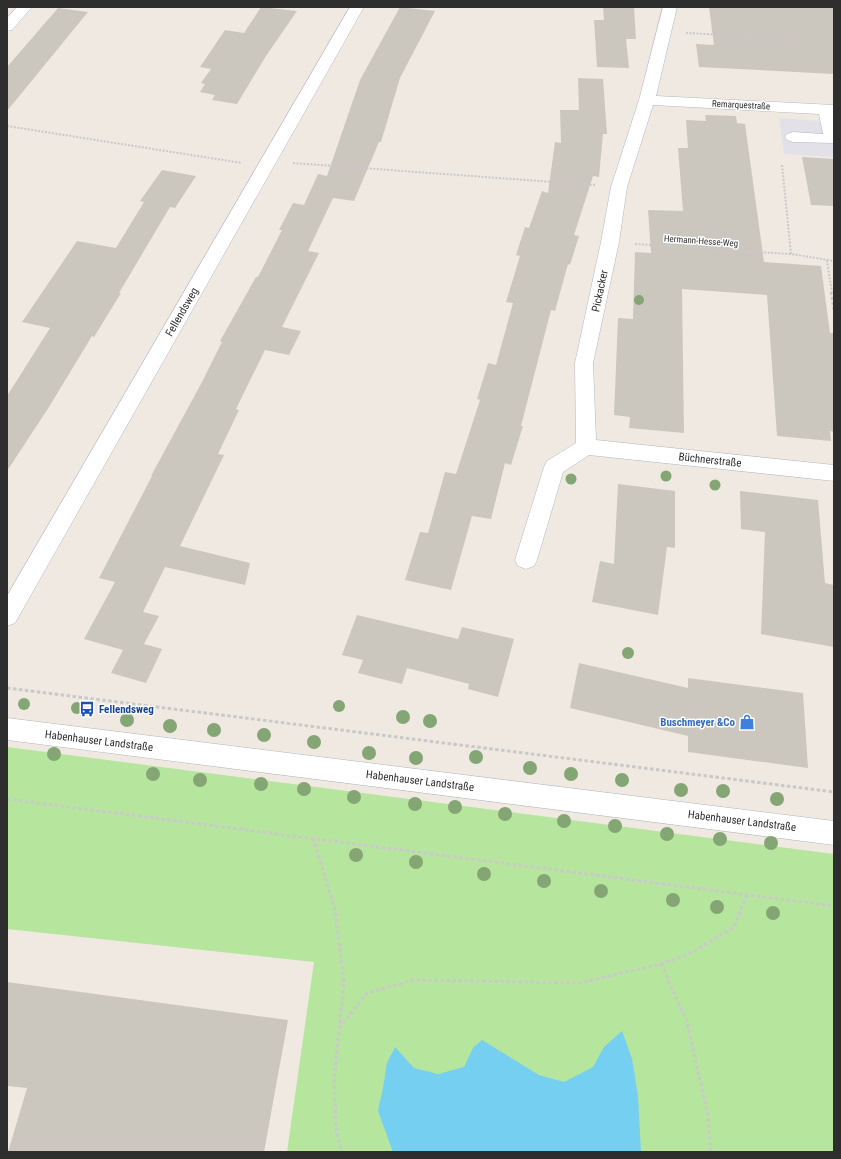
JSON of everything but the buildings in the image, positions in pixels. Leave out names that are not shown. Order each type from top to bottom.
[{"type":"street","points":[[7,27],[25,7]]},
{"type":"street","name":"Fellendsweg","points":[[7,616],[358,7]]},
{"type":"street","name":"Pickacker","points":[[586,447],[584,362],[610,242],[619,187],[647,100],[670,7]]},
{"type":"street","name":"Remarquestraße","points":[[647,100],[830,110]]},
{"type":"street","points":[[793,137],[833,139],[830,110]]},
{"type":"street","points":[[526,560],[554,467],[586,447]]},
{"type":"street","name":"Büchnerstraße","points":[[586,447],[834,473]]},
{"type":"street","name":"Habenhauser Landstraße","points":[[7,729],[834,833]]},
{"type":"path","points":[[665,30],[683,33],[806,40]]},
{"type":"path","points":[[7,126],[267,164],[619,187]]},
{"type":"path","points":[[782,165],[791,254]]},
{"type":"path","name":"Hermann-Hesse-Weg","points":[[610,242],[791,254],[834,261]]},
{"type":"path","points":[[827,260],[834,311]]},
{"type":"path","points":[[7,688],[834,792]]},
{"type":"path","points":[[7,799],[313,837],[834,906]]},
{"type":"path","points":[[313,837],[335,909],[344,984],[334,1080],[336,1129],[342,1152]]},
{"type":"path","points":[[339,1028],[367,993],[414,980],[579,983],[661,964],[691,953],[734,927],[747,894]]},
{"type":"path","points":[[661,964],[686,1020],[708,1116],[711,1152]]},
{"type":"shaded area","points":[[779,118],[834,122],[834,157],[784,154]]},
{"type":"green space","points":[[7,747],[834,854],[834,1152],[287,1152],[314,962],[7,929]]},
{"type":"water","points":[[622,1031],[632,1059],[638,1096],[641,1152],[393,1152],[378,1111],[387,1063],[395,1047],[414,1068],[438,1074],[464,1067],[473,1048],[482,1040],[539,1075],[564,1082],[593,1067],[604,1047]]},
{"type":"place","name":"Fellendsweg","points":[[87,709]]},
{"type":"place","name":"Buschmeyer &Co","points":[[747,722]]}]
